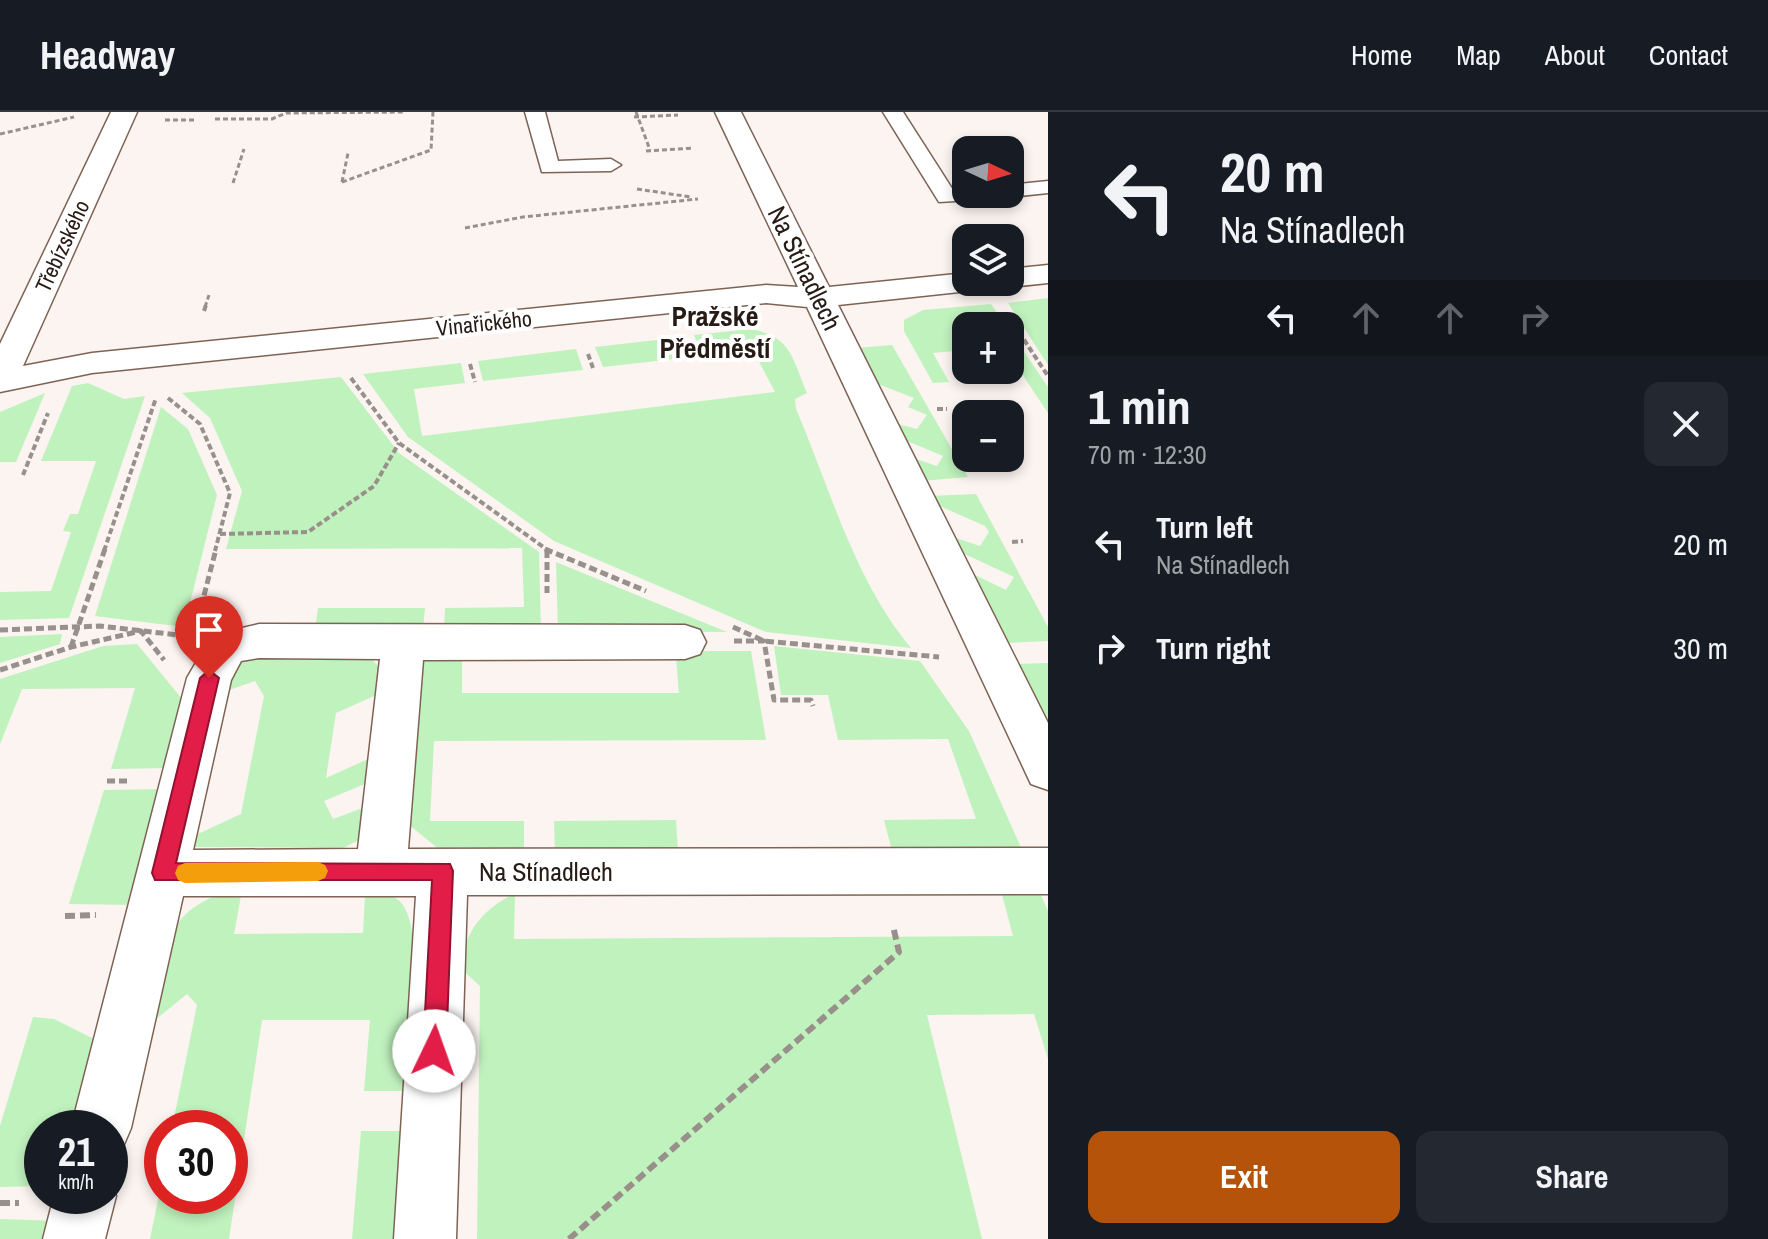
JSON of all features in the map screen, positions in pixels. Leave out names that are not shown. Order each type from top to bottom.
[{"type":"street","name":"Třebízského","points":[[0,380],[124,112]]},
{"type":"street","name":"Na Stínadlech","points":[[728,112],[1048,770]]},
{"type":"street","points":[[1024,277],[1048,274]]},
{"type":"street","name":"Vinařického","points":[[0,380],[92,363],[766,294],[818,298],[952,284]]},
{"type":"street","points":[[105,1110],[209,678],[210,642],[403,643],[703,632]]},
{"type":"street","points":[[381,871],[403,643]]},
{"type":"street","points":[[425,1239],[443,871]]},
{"type":"street","name":"Na Stínadlech","points":[[163,873],[1048,871]]},
{"type":"street","points":[[74,1239],[80,1214]]},
{"type":"lane","points":[[535,112],[549,168],[611,165]]},
{"type":"lane","points":[[893,112],[947,197],[952,197]]},
{"type":"lane","points":[[1024,190],[1048,187]]},
{"type":"path","points":[[215,119],[272,121],[286,112],[405,112]]},
{"type":"path","points":[[370,112],[370,119]]},
{"type":"path","points":[[348,153],[342,182],[431,150],[433,112]]},
{"type":"path","points":[[0,134],[86,114]]},
{"type":"path","points":[[650,150],[636,115],[678,115]]},
{"type":"path","points":[[233,183],[244,149]]},
{"type":"path","points":[[465,228],[523,217],[698,199]]},
{"type":"path","points":[[1024,339],[1048,376]]},
{"type":"path","points":[[468,357],[475,382]]},
{"type":"path","points":[[346,371],[399,443],[547,550],[648,592]]},
{"type":"path","points":[[0,630],[78,627],[141,631],[210,642],[220,534],[230,493],[200,424],[158,389],[78,627],[71,647]]},
{"type":"path","points":[[23,475],[50,409]]},
{"type":"path","points":[[937,409],[947,409]]},
{"type":"path","points":[[220,534],[308,532],[374,486],[399,443]]},
{"type":"path","points":[[1012,542],[1023,541]]},
{"type":"path","points":[[0,670],[71,647],[141,631]]},
{"type":"path","points":[[703,632],[935,658]]},
{"type":"path","points":[[764,641],[774,700],[811,700],[813,706]]},
{"type":"path","points":[[569,1239],[899,952],[880,870]]},
{"type":"green space","points":[[1048,298],[1048,365],[1024,328],[1024,312],[1014,312],[1008,303]]},
{"type":"green space","points":[[991,304],[996,312],[952,312],[952,351],[933,353],[949,382],[933,383],[904,331],[904,320],[923,310]]},
{"type":"green space","points":[[751,329],[775,337],[794,359],[807,393],[795,399],[796,409],[845,533],[874,593],[911,648],[766,632],[554,541],[408,437],[363,374],[461,363],[465,383],[414,389],[422,436],[775,392],[753,350],[702,355],[694,335]]},
{"type":"green space","points":[[674,338],[683,358],[603,367],[595,347]]},
{"type":"green space","points":[[892,345],[952,449],[952,472],[965,472],[968,477],[922,481],[910,457],[937,466],[943,456],[900,438],[894,423],[917,429],[927,415],[908,407],[914,398],[873,382],[856,348]]},
{"type":"green space","points":[[576,349],[583,370],[483,381],[478,361]]},
{"type":"green space","points":[[1024,352],[1048,387],[1048,413],[1024,377]]},
{"type":"green space","points":[[341,377],[399,453],[539,552],[541,631],[444,630],[445,608],[524,607],[522,548],[226,549],[242,491],[210,418],[182,393]]},
{"type":"green space","points":[[88,383],[124,399],[145,396],[69,618],[0,620],[0,592],[51,591],[71,532],[63,531],[70,514],[78,514],[96,461],[41,461],[72,386]]},
{"type":"green space","points":[[45,393],[16,462],[0,462],[0,412]]},
{"type":"green space","points":[[161,407],[188,429],[217,495],[184,627],[95,616]]},
{"type":"green space","points":[[976,494],[1048,627],[1048,641],[1005,643],[969,576],[975,575],[1006,590],[1014,577],[956,550],[950,536],[980,546],[989,532],[985,526],[933,503],[929,496]]},
{"type":"green space","points":[[556,562],[727,632],[558,631]]},
{"type":"green space","points":[[318,608],[425,608],[423,630],[315,630]]},
{"type":"green space","points":[[62,634],[60,644],[0,663],[0,637]]},
{"type":"green space","points":[[137,644],[187,705],[170,768],[111,769],[135,688],[22,689],[0,744],[0,679],[103,646]]},
{"type":"green space","points":[[774,646],[920,661],[969,731],[1023,852],[892,851],[884,820],[976,819],[948,739],[838,740],[828,695],[781,695]]},
{"type":"green space","points":[[700,651],[751,651],[766,740],[434,741],[430,821],[524,821],[524,852],[440,850],[408,824],[422,663],[431,657],[462,655],[462,693],[679,693],[676,658]]},
{"type":"green space","points":[[249,657],[367,657],[379,668],[381,693],[336,713],[326,778],[368,759],[374,761],[367,783],[324,801],[333,819],[368,806],[363,838],[343,848],[195,847],[189,838],[241,814],[264,696],[255,681],[229,690],[222,683],[241,661]]},
{"type":"green space","points":[[1048,663],[1048,731],[1014,664]]},
{"type":"green space","points":[[165,789],[137,905],[69,904],[104,790]]},
{"type":"green space","points":[[676,820],[678,852],[555,852],[554,821]]},
{"type":"green space","points":[[238,889],[241,896],[234,934],[363,933],[365,895],[387,895],[400,902],[408,916],[413,937],[405,1091],[364,1091],[370,1020],[262,1020],[248,1113],[248,1110],[176,1110],[197,1005],[187,994],[155,1020],[148,1016],[171,934],[194,907]]},
{"type":"green space","points":[[1001,891],[1040,893],[1048,911],[1048,1059],[1034,1014],[927,1015],[982,1239],[477,1239],[480,986],[459,967],[466,942],[477,922],[503,900],[515,893],[514,939],[1013,936]]},
{"type":"green space","points":[[33,1017],[54,1019],[102,1043],[85,1110],[24,1110],[24,1186],[0,1187],[0,1126]]},
{"type":"green space","points":[[361,1131],[403,1131],[396,1239],[352,1239]]},
{"type":"green space","points":[[155,1214],[233,1214],[229,1239],[150,1239]]},
{"type":"green space","points":[[0,1219],[58,1221],[54,1239],[0,1239]]},
{"type":"slow traffic","points":[[185,873],[318,871]]},
{"type":"district","name":"Pražské Předměstí","points":[[715,332]]},
{"type":"route","points":[[209,678],[163,873],[443,871],[434,1051]]}]
